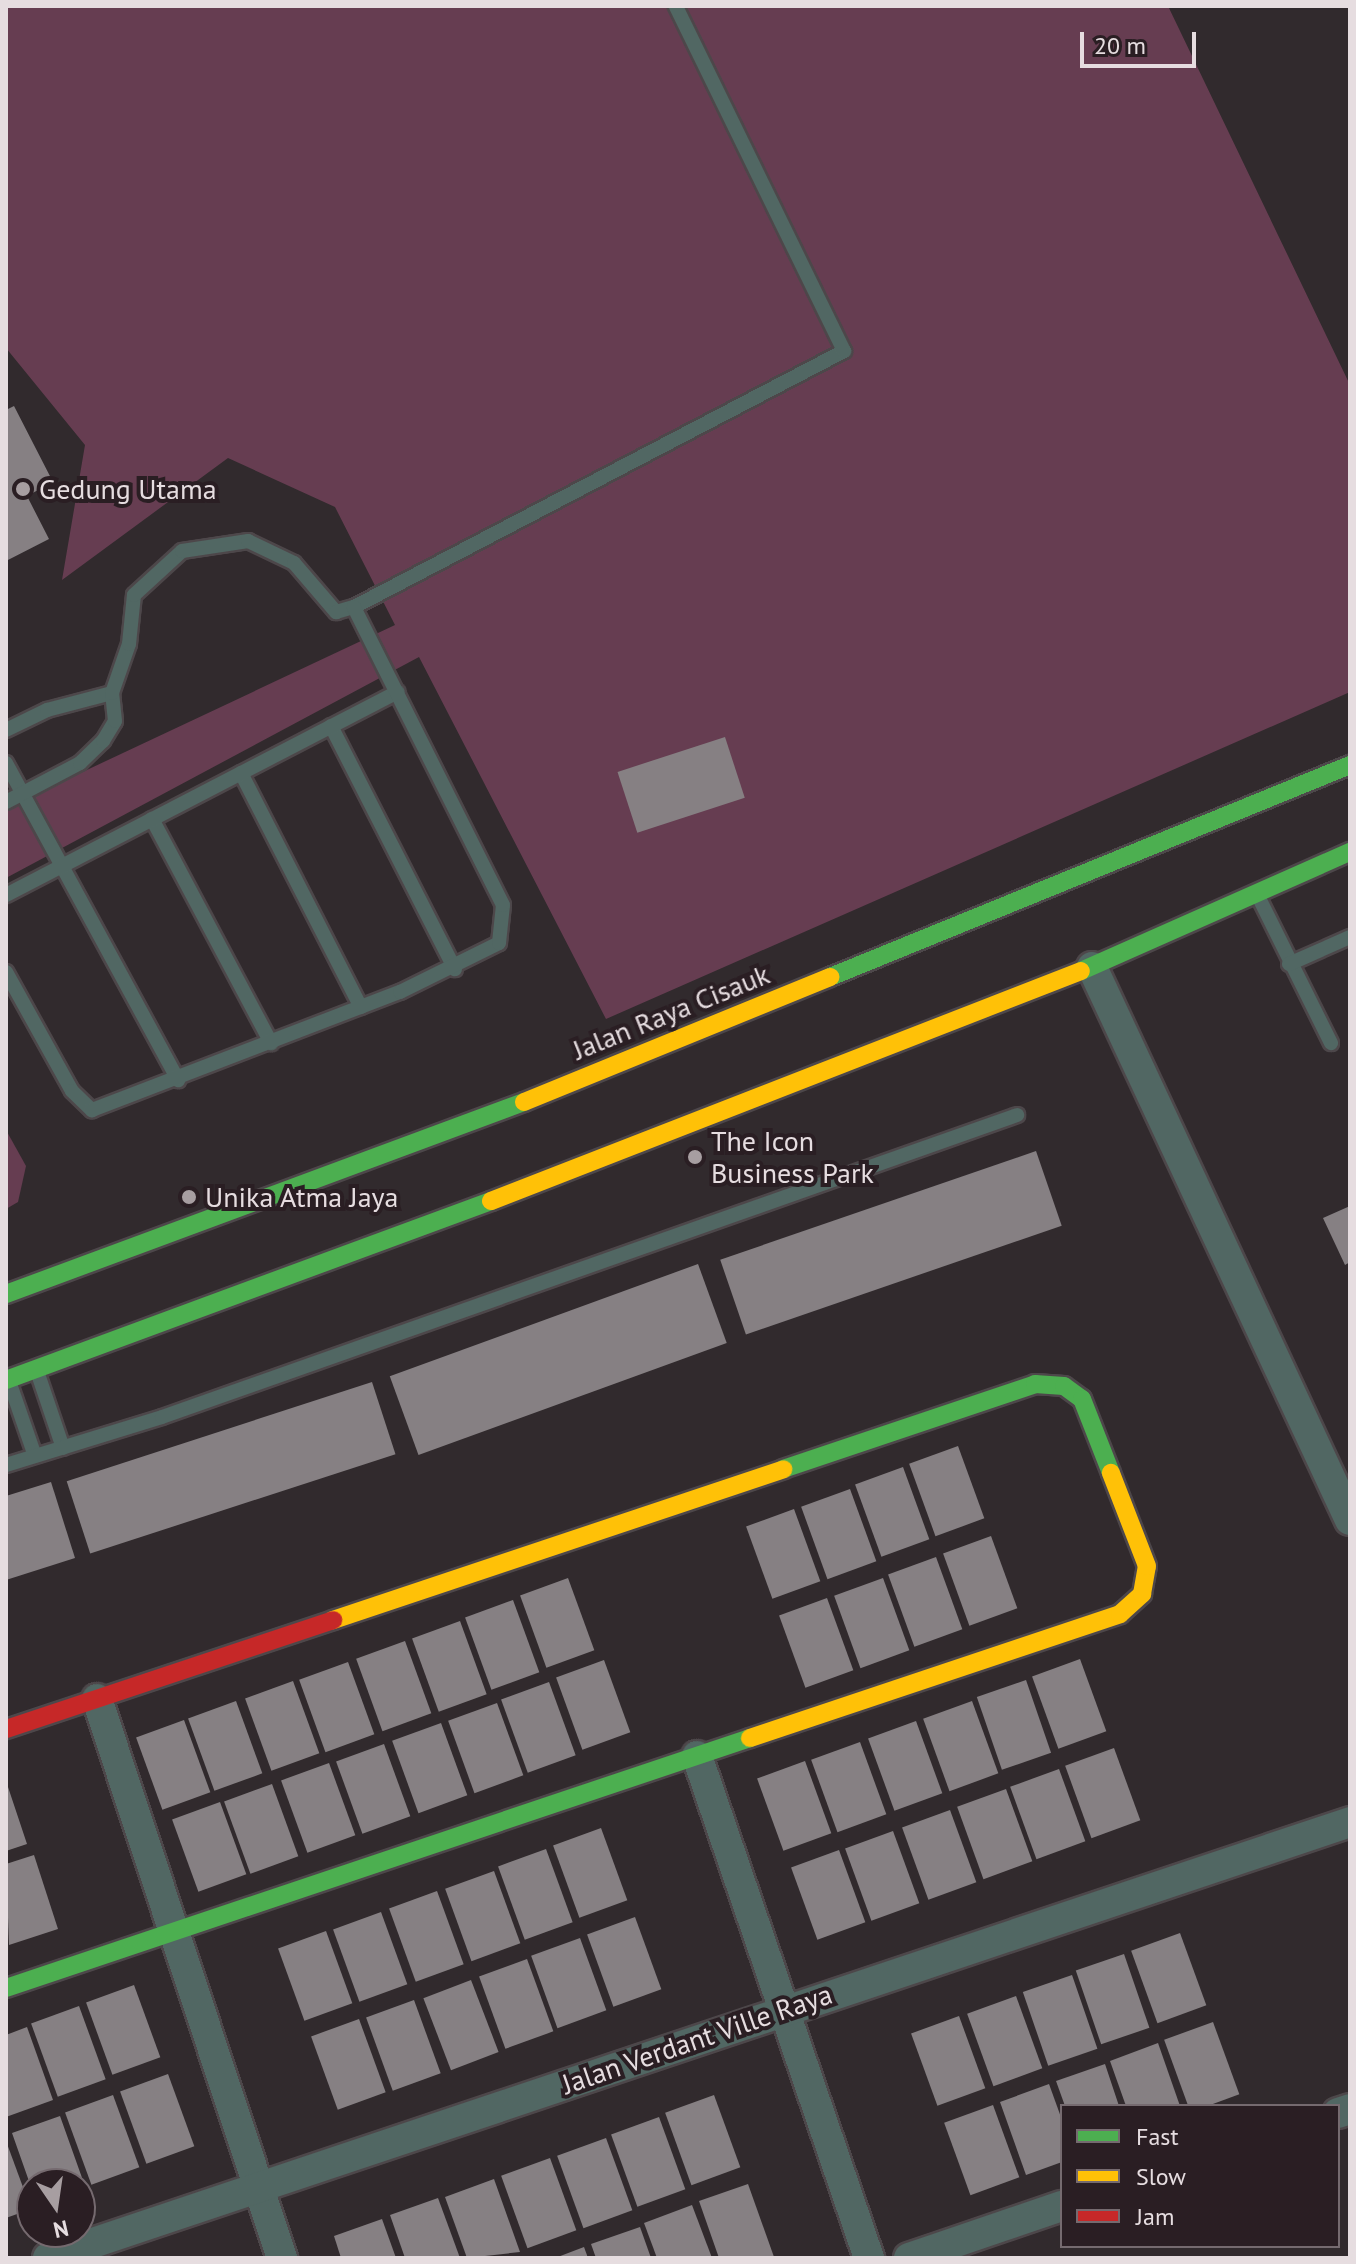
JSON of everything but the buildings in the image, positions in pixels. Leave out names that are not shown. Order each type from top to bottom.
[{"type":"main road","name":"Jalan Raya Cisauk","points":[[6,1294],[478,1121],[1350,765]]},
{"type":"main road","points":[[7,1380],[630,1151],[1092,967],[1350,852]]},
{"type":"main road","points":[[6,1729],[1035,1384],[1075,1391],[1147,1566],[1132,1604],[697,1756],[6,1988]]},
{"type":"street","points":[[1092,967],[1350,1520]]},
{"type":"street","points":[[97,1699],[282,2258]]},
{"type":"street","points":[[697,1756],[869,2258]]},
{"type":"street","name":"Jalan Verdant Ville Raya","points":[[48,2258],[1349,1819]]},
{"type":"street","points":[[909,2258],[1060,2207]]},
{"type":"lane","points":[[6,802],[103,741],[115,721],[112,693],[129,644],[134,595],[155,568],[182,551],[248,541],[294,563],[336,612],[354,607],[844,351],[676,6]]},
{"type":"lane","points":[[6,972],[84,1107],[104,1109],[455,969],[499,943],[503,905],[354,607]]},
{"type":"lane","points":[[6,895],[397,692]]},
{"type":"lane","points":[[6,730],[47,710],[112,693]]},
{"type":"lane","points":[[331,726],[455,969]]},
{"type":"lane","points":[[6,763],[178,1080]]},
{"type":"lane","points":[[241,773],[361,1007]]},
{"type":"lane","points":[[152,819],[271,1043]]},
{"type":"lane","points":[[1257,894],[1289,964],[1331,1043]]},
{"type":"lane","points":[[1289,964],[1350,937]]},
{"type":"lane","points":[[6,1465],[63,1448],[1017,1115]]},
{"type":"lane","points":[[37,1369],[63,1448]]},
{"type":"lane","points":[[7,1380],[35,1456]]},
{"type":"shaded area","points":[[6,6],[1168,6],[1350,385],[1350,692],[606,1019],[419,657],[6,878],[6,808],[395,625],[335,507],[228,458],[62,580],[85,445],[6,348]]},
{"type":"shaded area","points":[[6,1130],[26,1166],[18,1202],[6,1209]]},
{"type":"traffic: fast","points":[[830,977],[1350,765]]},
{"type":"traffic: fast","points":[[1081,971],[1350,852]]},
{"type":"traffic: fast","points":[[6,1294],[524,1102]]},
{"type":"traffic: fast","points":[[6,1380],[491,1201]]},
{"type":"traffic: fast","points":[[783,1469],[1035,1384],[1064,1386],[1082,1399],[1111,1473]]},
{"type":"traffic: fast","points":[[6,1988],[750,1738]]},
{"type":"traffic: slow","points":[[491,1201],[1081,971]]},
{"type":"traffic: slow","points":[[524,1102],[830,977]]},
{"type":"traffic: slow","points":[[333,1620],[783,1469]]},
{"type":"traffic: slow","points":[[750,1738],[1120,1614],[1142,1594],[1147,1566],[1111,1473]]},
{"type":"traffic: jam","points":[[6,1729],[333,1620]]},
{"type":"place","name":"Gedung Utama","points":[[23,489]]},
{"type":"place","name":"The Icon Business Park","points":[[695,1157]]},
{"type":"place","name":"Unika Atma Jaya","points":[[189,1197]]}]
